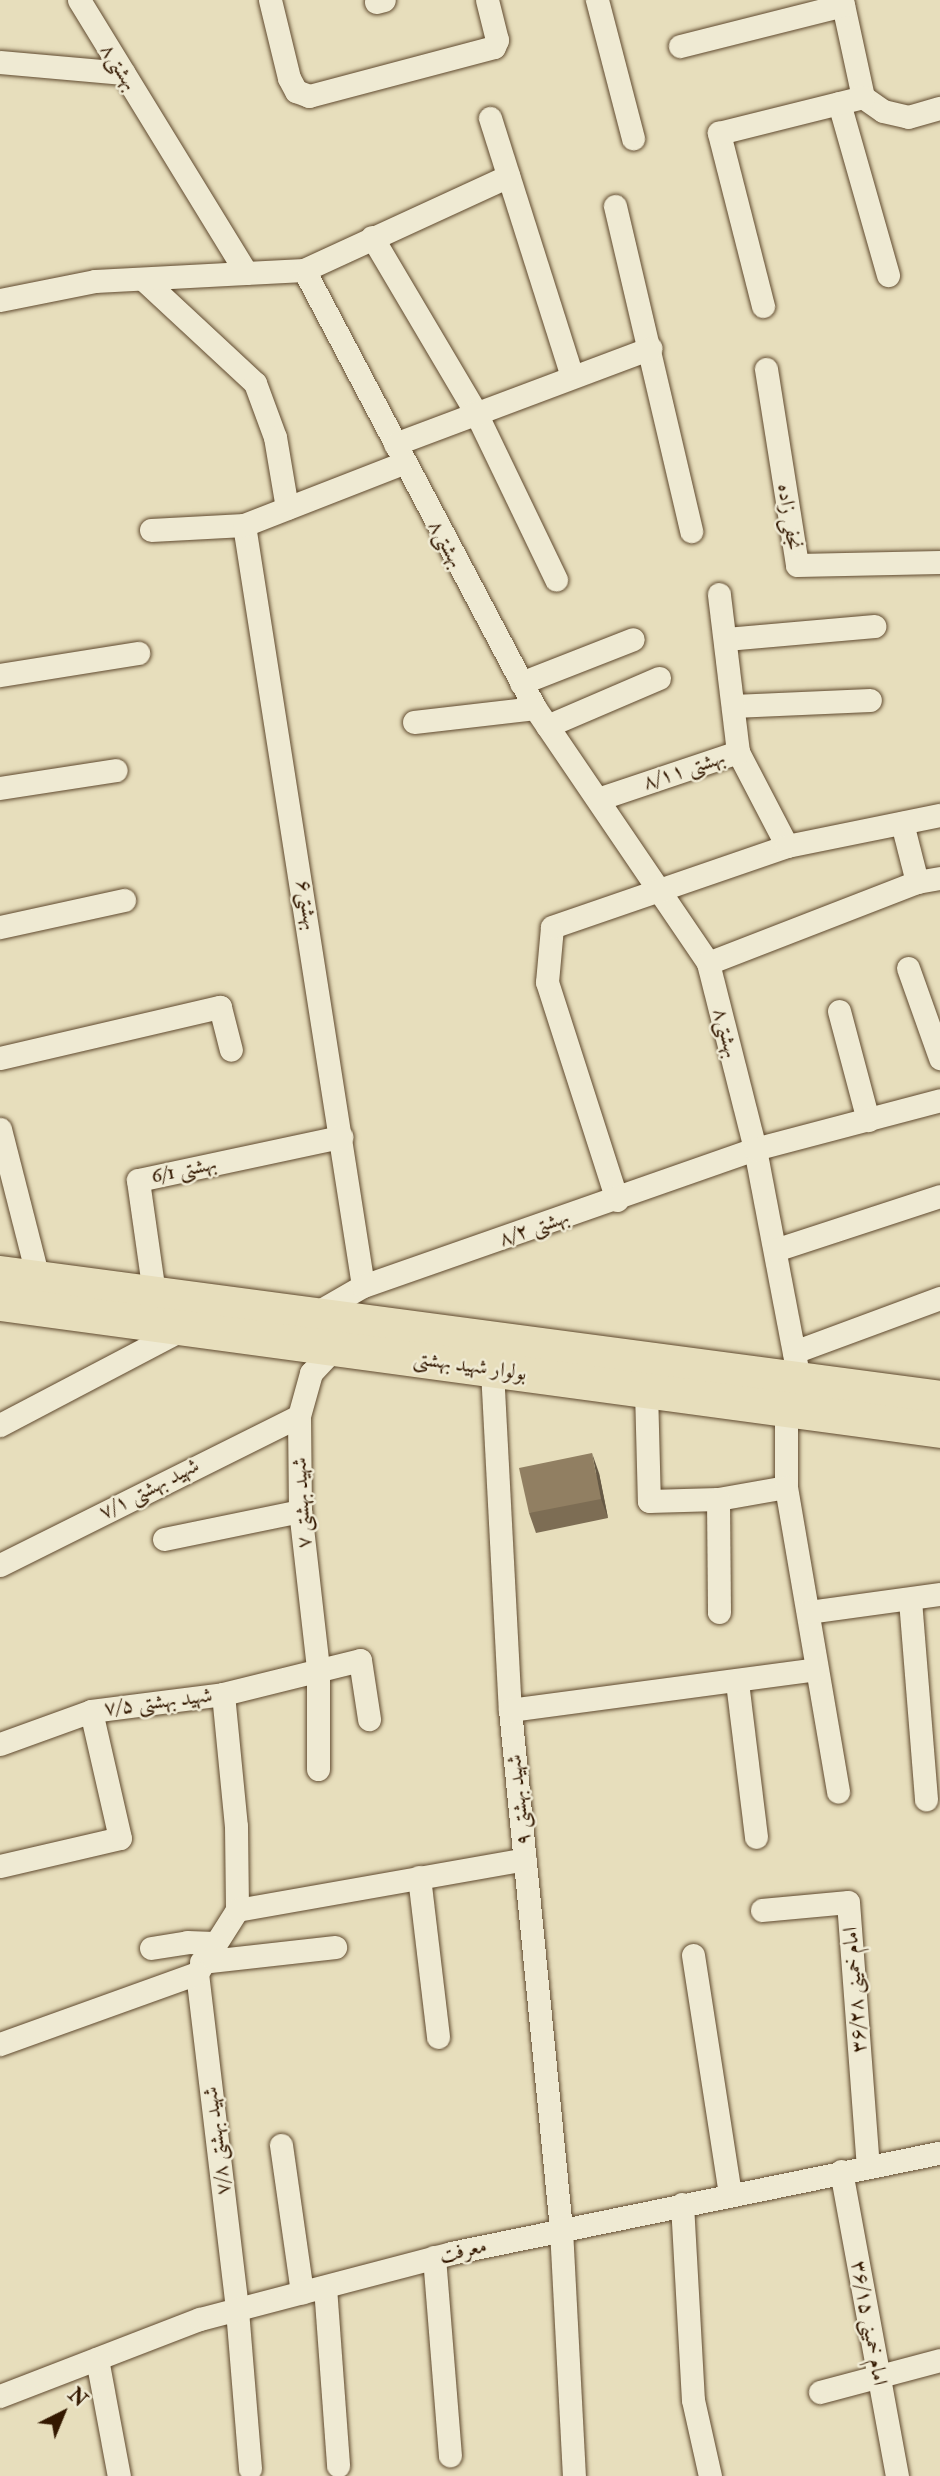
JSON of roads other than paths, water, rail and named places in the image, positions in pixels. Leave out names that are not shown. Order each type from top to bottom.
[{"type":"main road","name":"بولوار شهید بهشتی","points":[[0,1273],[316,1313],[793,1381],[940,1398]]},
{"type":"main road","name":"بولوار شهید بهشتی","points":[[0,1303],[646,1390],[793,1381],[940,1430]]},
{"type":"street","name":"بهشتی۸","points":[[79,0],[246,273]]},
{"type":"street","points":[[270,0],[289,78],[296,91],[309,96],[486,50],[497,40],[487,0]]},
{"type":"street","points":[[597,0],[633,138]]},
{"type":"street","points":[[680,46],[842,2],[863,97],[883,111],[908,117],[940,107]]},
{"type":"street","points":[[0,62],[124,73]]},
{"type":"street","points":[[762,306],[719,133],[863,97]]},
{"type":"street","points":[[839,103],[888,275]]},
{"type":"street","points":[[489,118],[572,376]]},
{"type":"street","points":[[1,295],[95,281],[304,270],[508,176]]},
{"type":"street","points":[[615,206],[651,348],[691,531]]},
{"type":"street","points":[[372,237],[475,411],[556,579]]},
{"type":"street","name":"بهشتی۸","points":[[304,270],[521,683],[541,717],[663,890],[708,963],[755,1149],[775,1251],[793,1381],[786,1487],[838,1792]]},
{"type":"street","points":[[143,279],[255,383],[266,402],[275,437],[287,508]]},
{"type":"street","points":[[151,530],[244,525],[287,508],[399,453],[475,411],[651,348]]},
{"type":"street","name":"نجفی زاده","points":[[766,369],[797,565],[940,562]]},
{"type":"street","name":"بهشتی۶","points":[[244,525],[363,1286]]},
{"type":"street","name":"بهشتی ۸/۱۱","points":[[598,799],[738,752],[719,594]]},
{"type":"street","points":[[726,639],[874,626]]},
{"type":"street","points":[[521,683],[633,639]]},
{"type":"street","points":[[0,675],[138,653]]},
{"type":"street","points":[[414,722],[541,717],[659,678]]},
{"type":"street","points":[[733,706],[870,700]]},
{"type":"street","points":[[738,752],[788,846]]},
{"type":"street","points":[[0,788],[116,770]]},
{"type":"street","points":[[617,1200],[547,982],[552,927],[788,846],[940,815]]},
{"type":"street","points":[[902,823],[917,882]]},
{"type":"street","points":[[708,963],[917,882],[940,878]]},
{"type":"street","points":[[0,927],[124,900]]},
{"type":"street","points":[[908,968],[940,1058]]},
{"type":"street","points":[[0,1058],[220,1007],[231,1050]]},
{"type":"street","points":[[839,1011],[868,1121]]},
{"type":"street","name":"بهشتی ۸/۲","points":[[316,1313],[363,1286],[617,1200],[755,1149],[940,1100]]},
{"type":"street","points":[[0,1129],[37,1278]]},
{"type":"street","name":"بهشتی 6/1","points":[[154,1293],[138,1180],[341,1137]]},
{"type":"street","points":[[775,1251],[940,1196]]},
{"type":"street","points":[[793,1381],[940,1298]]},
{"type":"street","points":[[0,1426],[184,1328]]},
{"type":"street","name":"شهید بهشتی ۷","points":[[317,1769],[318,1668],[300,1511],[299,1416],[311,1373],[334,1348]]},
{"type":"street","name":"شهید بهشتی ۹","points":[[492,1370],[510,1710],[561,2230],[574,2476]]},
{"type":"street","points":[[646,1390],[649,1501],[718,1499],[786,1487]]},
{"type":"street","name":"شهید بهشتی ۷/۱","points":[[0,1565],[299,1416]]},
{"type":"street","points":[[718,1499],[719,1612]]},
{"type":"street","points":[[164,1539],[300,1511]]},
{"type":"street","points":[[808,1612],[940,1594]]},
{"type":"street","points":[[910,1600],[926,1799]]},
{"type":"street","name":"شهید بهشتی ۷/۵","points":[[0,1744],[91,1711],[223,1694],[318,1668],[360,1660],[369,1719]]},
{"type":"street","points":[[510,1710],[737,1682],[816,1669]]},
{"type":"street","points":[[737,1682],[756,1837]]},
{"type":"street","points":[[204,1959],[237,1910],[236,1826],[223,1694]]},
{"type":"street","points":[[0,1866],[120,1838],[91,1711]]},
{"type":"street","points":[[237,1910],[525,1859]]},
{"type":"street","points":[[419,1877],[438,2038]]},
{"type":"street","name":"امام خمینی ۳۶/۲۸","points":[[762,1910],[848,1902],[868,2165]]},
{"type":"street","points":[[151,1948],[187,1942],[204,1959]]},
{"type":"street","points":[[0,2044],[204,1959],[335,1947]]},
{"type":"street","points":[[693,1955],[730,2194]]},
{"type":"street","name":"شهید بهشتی ۷/۸","points":[[204,1959],[250,2468]]},
{"type":"street","points":[[281,2145],[302,2292]]},
{"type":"street","name":"معرفت","points":[[0,2396],[237,2310],[435,2257],[940,2152]]},
{"type":"street","name":"امام خمینی ۳۶/۱۵","points":[[841,2171],[897,2476]]},
{"type":"street","points":[[682,2204],[694,2400],[710,2476]]},
{"type":"street","points":[[435,2257],[450,2455]]},
{"type":"street","points":[[325,2287],[338,2466]]},
{"type":"street","points":[[97,2359],[119,2476]]},
{"type":"street","points":[[820,2392],[940,2360]]}]
